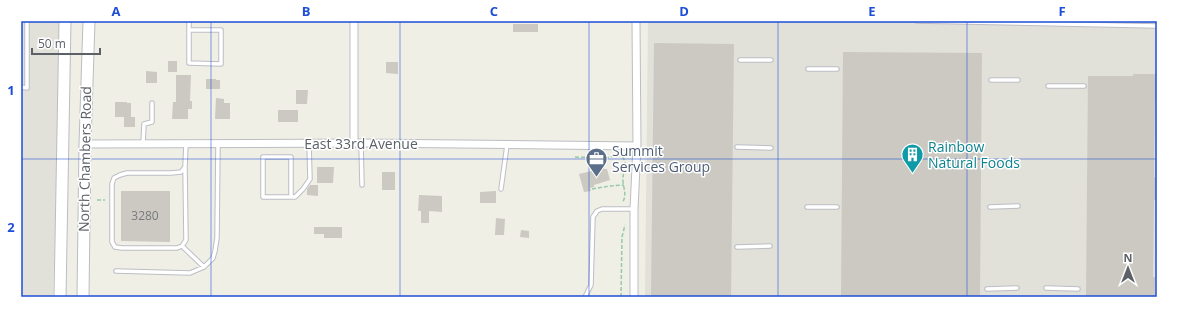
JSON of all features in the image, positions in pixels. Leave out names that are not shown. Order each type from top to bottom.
[{"type":"main road","name":"North Chambers Road","points":[[60,297],[65,21]]},
{"type":"main road","name":"North Chambers Road","points":[[83,297],[85,144],[89,21]]},
{"type":"street","points":[[354,21],[358,143]]},
{"type":"street","points":[[634,297],[634,210],[637,146],[636,21]]},
{"type":"street","name":"East 33rd Avenue","points":[[85,144],[143,145],[358,143],[637,146]]},
{"type":"lane","points":[[21,87],[27,88],[27,21]]},
{"type":"lane","points":[[189,30],[222,30],[221,64],[189,63],[189,30],[190,21]]},
{"type":"lane","points":[[917,21],[1049,22],[1157,26]]},
{"type":"lane","points":[[21,30],[27,30]]},
{"type":"lane","points":[[740,60],[771,60]]},
{"type":"lane","points":[[808,69],[837,69]]},
{"type":"lane","points":[[991,80],[1018,80]]},
{"type":"lane","points":[[1048,86],[1084,86]]},
{"type":"lane","points":[[143,145],[144,124],[152,122],[152,103]]},
{"type":"lane","points":[[358,143],[362,185]]},
{"type":"lane","points":[[186,144],[186,167],[186,240],[182,246],[177,248],[122,248],[115,246],[112,242],[112,184],[114,178],[128,173],[171,174],[181,172],[186,167]]},
{"type":"lane","points":[[116,271],[190,273],[204,267],[213,258],[216,251],[217,238],[218,144]]},
{"type":"lane","points":[[291,197],[291,157],[263,157],[263,197],[291,197],[295,197],[310,179],[309,144]]},
{"type":"lane","points":[[501,189],[507,145]]},
{"type":"lane","points":[[737,147],[771,148]]},
{"type":"lane","points":[[990,207],[1018,206]]},
{"type":"lane","points":[[807,207],[837,207]]},
{"type":"lane","points":[[585,297],[591,285],[593,217],[597,211],[602,209],[634,210]]},
{"type":"lane","points":[[182,246],[204,267]]},
{"type":"lane","points":[[737,246],[770,246]]},
{"type":"lane","points":[[987,289],[1017,288]]},
{"type":"lane","points":[[1046,288],[1078,289]]},
{"type":"path","points":[[592,189],[610,186],[624,186]]},
{"type":"path","points":[[97,200],[106,200]]},
{"type":"shaded area","points":[[21,21],[61,21],[53,297],[21,297]]},
{"type":"shaded area","points":[[648,21],[1157,21],[1157,297],[645,297]]},
{"type":"building","points":[[513,24],[538,24],[538,32],[513,32]]},
{"type":"building","points":[[654,43],[734,44],[731,297],[651,297]]},
{"type":"building","name":"Rainbow Natural Foods","points":[[843,52],[982,53],[980,297],[841,297]]},
{"type":"building","points":[[168,61],[177,61],[177,72],[168,72]]},
{"type":"building","points":[[386,62],[398,62],[398,74],[386,73]]},
{"type":"building","points":[[146,71],[157,72],[157,83],[146,83]]},
{"type":"building","points":[[1133,74],[1157,74],[1155,100],[1154,177],[1156,177],[1156,200],[1154,200],[1153,277],[1155,277],[1155,297],[1086,297],[1088,76],[1133,76]]},
{"type":"building","points":[[176,75],[191,75],[190,101],[192,101],[192,109],[188,109],[188,119],[172,119],[173,102],[176,102]]},
{"type":"building","points":[[206,79],[220,80],[220,89],[206,89]]},
{"type":"building","points":[[296,90],[308,90],[307,104],[296,104]]},
{"type":"building","points":[[216,98],[224,99],[224,103],[230,103],[230,119],[215,119]]},
{"type":"building","points":[[115,102],[131,103],[131,117],[135,117],[135,127],[124,127],[124,117],[115,117]]},
{"type":"building","points":[[278,110],[298,110],[298,122],[278,122]]},
{"type":"building","points":[[317,167],[334,167],[333,183],[317,183]]},
{"type":"building","points":[[604,168],[607,169],[610,180],[594,185],[594,187],[590,188],[591,191],[584,192],[579,174]]},
{"type":"building","points":[[382,172],[395,172],[395,190],[382,190]]},
{"type":"building","points":[[310,185],[318,185],[318,196],[307,195],[307,189]]},
{"type":"building","points":[[121,191],[170,191],[170,242],[121,241]]},
{"type":"building","points":[[496,191],[496,203],[480,203],[480,192]]},
{"type":"building","points":[[419,195],[442,196],[442,212],[429,211],[429,223],[421,223],[421,211],[418,211]]},
{"type":"building","points":[[496,218],[505,219],[504,235],[495,235]]},
{"type":"building","points":[[314,227],[342,227],[342,238],[324,238],[324,234],[314,234]]},
{"type":"building","points":[[521,230],[529,231],[529,238],[520,237]]},
{"type":"place","name":"Rainbow Natural Foods","points":[[912,174]]},
{"type":"place","name":"Summit Services Group","points":[[596,178]]}]
